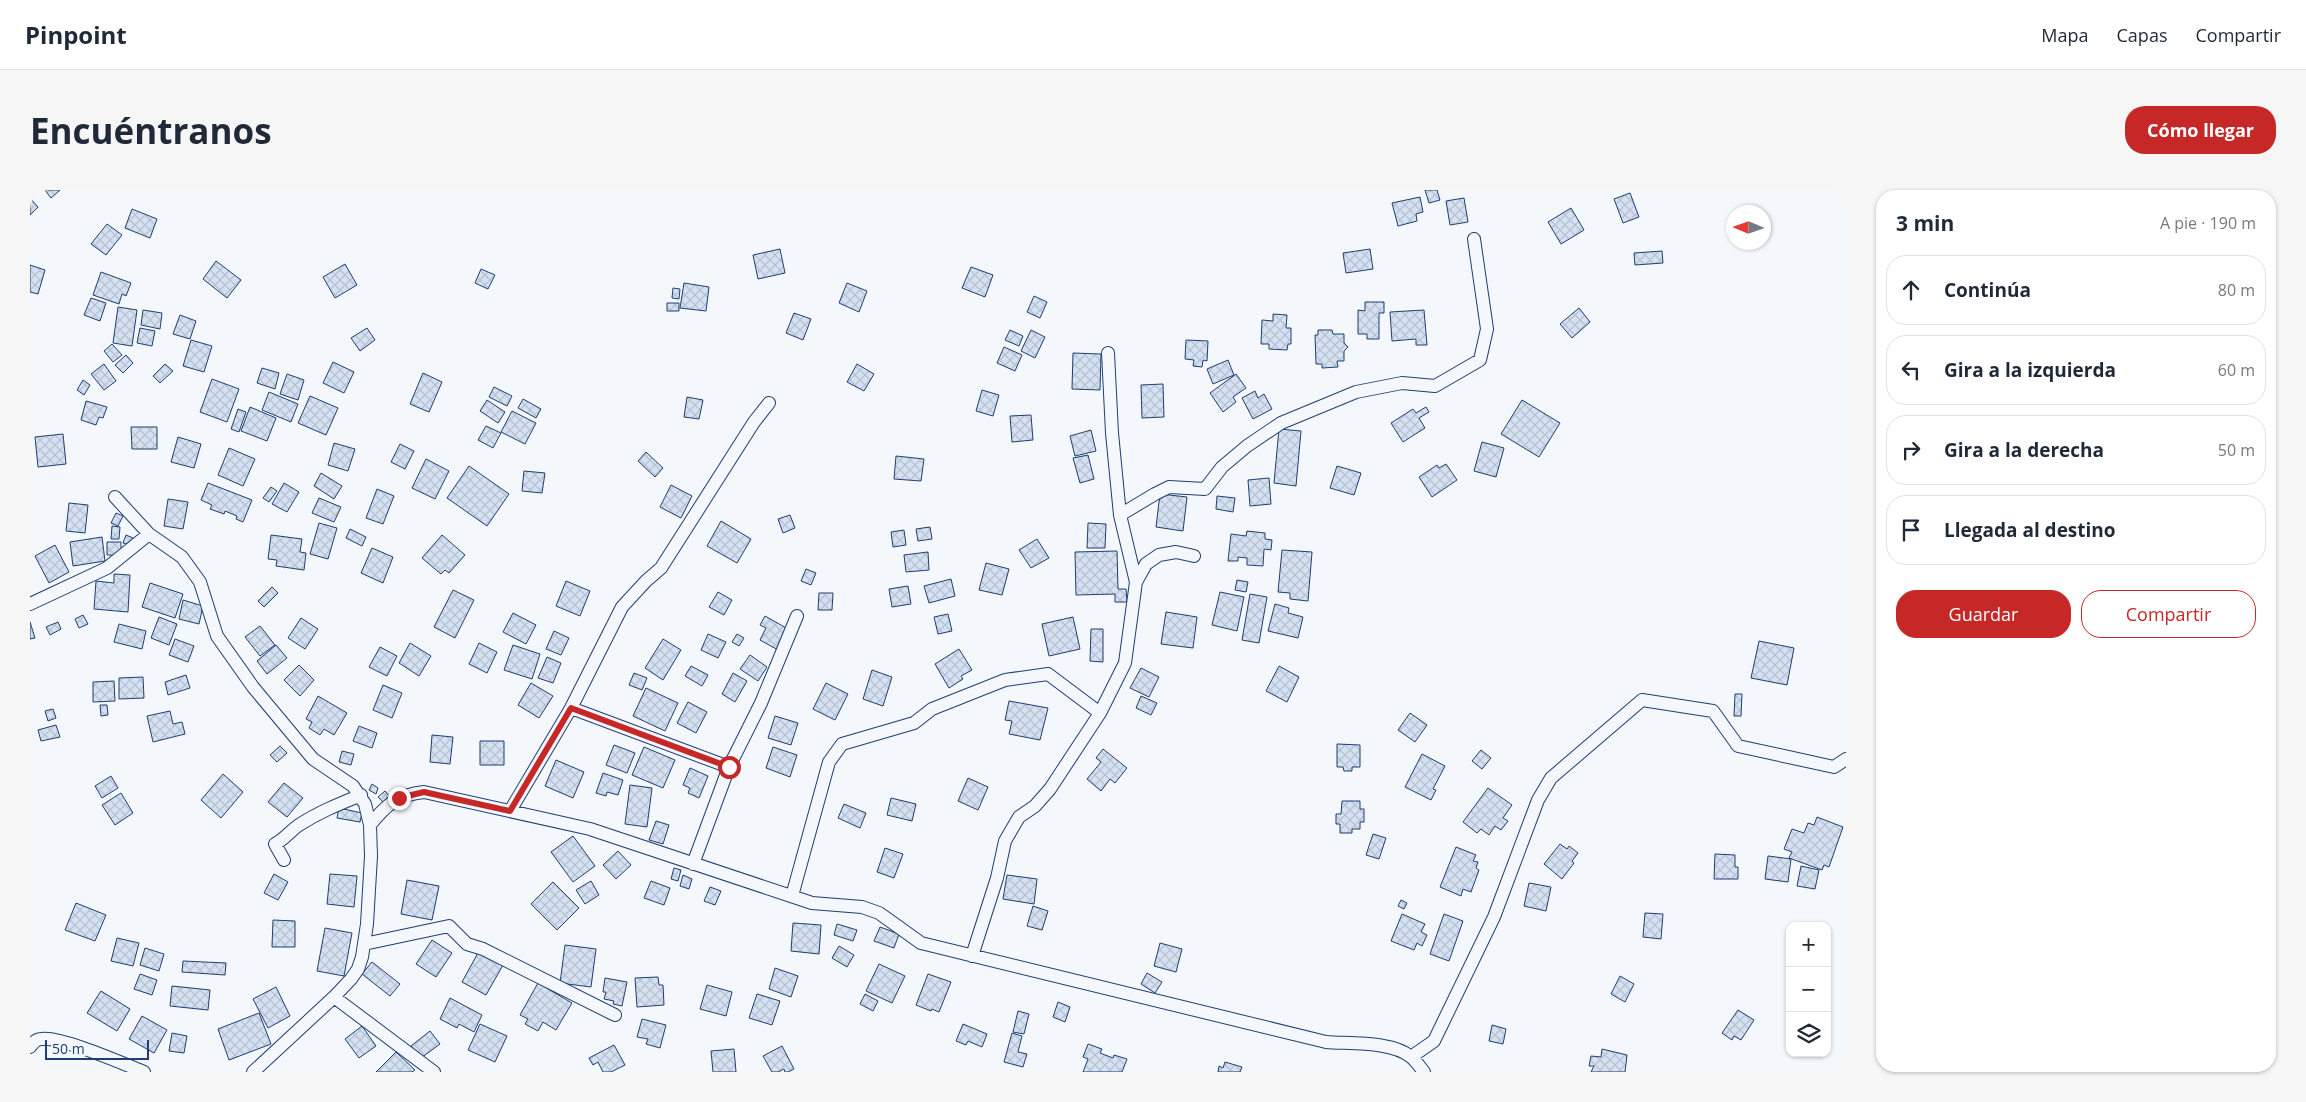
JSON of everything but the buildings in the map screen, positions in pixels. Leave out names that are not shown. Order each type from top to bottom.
[{"type":"street","points":[[1120,515],[1154,494],[1170,487],[1205,489],[1222,467],[1247,446],[1281,423],[1356,392],[1402,383],[1435,386],[1480,360],[1487,329],[1474,239]]},
{"type":"street","points":[[972,956],[998,878],[1005,841],[1019,817],[1034,806],[1050,788],[1100,713],[1125,663],[1136,582],[1120,515],[1112,433],[1108,353]]},
{"type":"street","points":[[510,811],[571,708],[622,608],[646,581],[662,568],[754,422],[769,403]]},
{"type":"street","points":[[115,497],[149,534],[182,557],[200,582],[217,636],[259,695],[313,759],[353,786],[361,795],[370,825],[371,856],[364,944],[358,969],[352,980],[253,1072]]},
{"type":"street","points":[[30,604],[107,568],[149,534]]},
{"type":"street","points":[[1136,582],[1146,564],[1159,554],[1176,552],[1194,556]]},
{"type":"street","points":[[693,864],[729,767],[761,703],[797,616]]},
{"type":"street","points":[[792,896],[830,762],[842,744],[914,724],[932,709],[1005,680],[1048,674],[1100,713]]},
{"type":"street","points":[[1411,1057],[1434,1041],[1494,917],[1538,800],[1551,778],[1642,700],[1713,711],[1738,746],[1834,767],[1846,759]]},
{"type":"street","points":[[571,708],[729,767]]},
{"type":"street","points":[[370,825],[384,807],[399,798],[424,792],[590,829],[812,903],[862,906],[879,913],[921,943],[1326,1042],[1394,1049],[1411,1057],[1424,1072]]},
{"type":"street","points":[[284,860],[275,844],[285,839],[297,826],[312,817],[361,795]]},
{"type":"street","points":[[364,944],[449,926],[467,944],[483,948],[615,1015]]},
{"type":"street","points":[[334,997],[434,1072]]},
{"type":"street","points":[[30,1047],[35,1040],[44,1038],[54,1040],[97,1053],[144,1072]]},
{"type":"route","points":[[399,798],[424,792],[510,811],[571,708],[729,767]]}]
